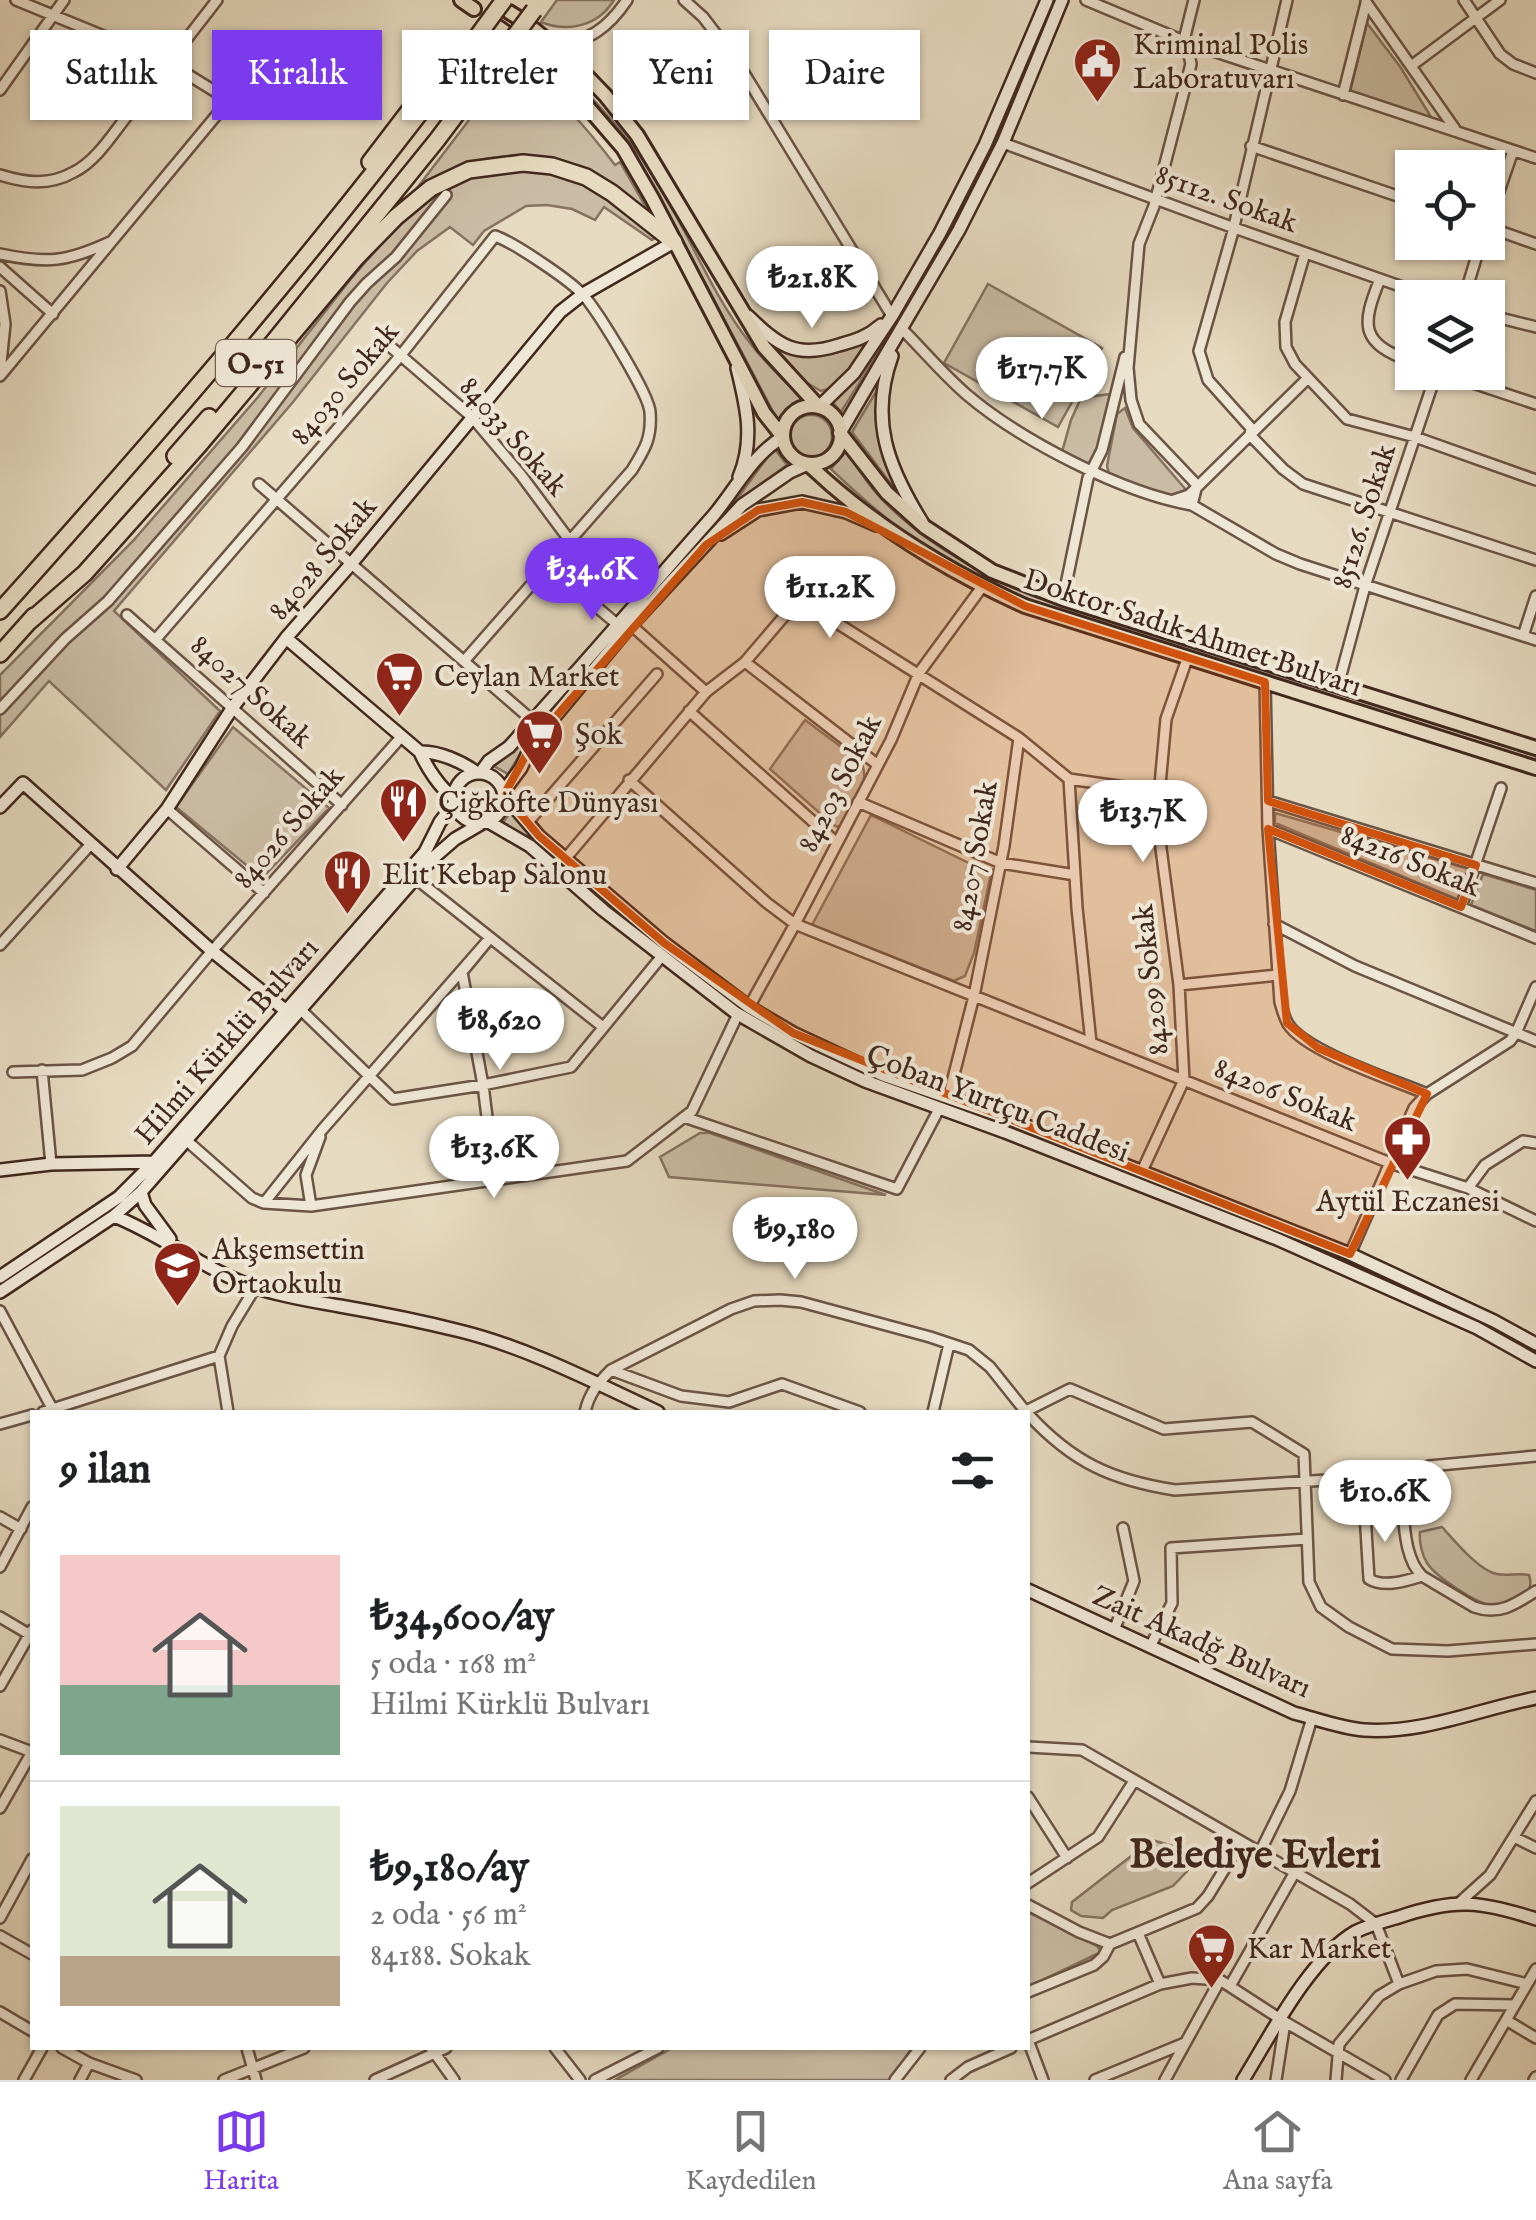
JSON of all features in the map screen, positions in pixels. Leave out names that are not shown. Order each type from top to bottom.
[{"type":"highway","points":[[475,30],[492,0]]},
{"type":"highway","name":"O-51","points":[[0,654],[254,366],[430,149],[537,5]]},
{"type":"highway","name":"O-51","points":[[481,30],[510,10]]},
{"type":"highway","name":"O-51","points":[[0,611],[292,275],[415,120]]},
{"type":"highway","points":[[30,621],[85,573],[200,444],[356,258],[396,216],[430,188],[469,170],[523,163],[552,166],[586,177],[612,193],[674,242]]},
{"type":"main road","points":[[461,0],[474,9]]},
{"type":"main road","points":[[819,407],[854,373],[940,233],[985,144],[1047,0]]},
{"type":"main road","points":[[455,801],[460,782],[479,773],[510,747],[742,505],[790,472],[834,454],[840,433],[958,230],[1003,144],[1062,0]]},
{"type":"main road","points":[[593,83],[637,134],[764,346],[819,407]]},
{"type":"main road","points":[[593,113],[623,148],[764,413],[783,437],[786,449],[808,464]]},
{"type":"main road","name":"84028 Sokak","points":[[117,869],[167,809],[232,707],[286,638],[560,312],[583,294],[674,242]]},
{"type":"main road","points":[[738,306],[775,342],[800,351],[818,352],[870,336],[892,316]]},
{"type":"main road","points":[[902,328],[885,374],[881,428],[904,493],[925,527]]},
{"type":"main road","points":[[732,494],[749,438],[748,415],[734,357]]},
{"type":"main road","points":[[286,638],[420,752],[460,814],[467,820],[486,822],[498,814],[504,793],[532,744],[643,596],[732,494],[767,446],[783,437],[792,414],[809,406],[819,407],[835,418],[840,433]]},
{"type":"main road","name":"Doktor Sadık Ahmet Bulvarı","points":[[840,433],[887,493],[925,527],[992,571],[1063,599],[1536,748]]},
{"type":"main road","name":"Doktor Sadık Ahmet Bulvarı","points":[[808,464],[863,511],[982,587],[1054,617],[1536,768]]},
{"type":"main road","points":[[706,545],[758,510],[802,502],[846,512],[913,544]]},
{"type":"main road","points":[[420,752],[430,752],[495,778],[504,793]]},
{"type":"main road","points":[[0,807],[23,783],[117,869],[285,1010]]},
{"type":"main road","name":"Çoban Yurtçu Caddesi","points":[[504,793],[539,836],[743,1010],[883,1075],[1007,1118],[1350,1254],[1536,1344]]},
{"type":"main road","name":"Hilmi Kürklü Bulvarı","points":[[0,1277],[119,1197],[154,1162],[425,852],[455,801]]},
{"type":"main road","name":"Çoban Yurtçu Caddesi","points":[[486,822],[530,846],[662,956],[811,1056],[865,1081],[1022,1138],[1293,1246],[1478,1328],[1534,1360]]},
{"type":"main road","name":"Hilmi Kürklü Bulvarı","points":[[0,1292],[114,1216],[141,1192],[432,858],[486,822]]},
{"type":"main road","points":[[0,1170],[51,1164],[154,1162]]},
{"type":"main road","points":[[141,1192],[156,1223],[176,1246]]},
{"type":"main road","points":[[114,1216],[255,1288],[498,1342],[654,1410]]},
{"type":"main road","name":"Zait Akadğ Bulvarı","points":[[1030,1591],[1294,1713],[1364,1730],[1416,1726],[1536,1698]]},
{"type":"main road","points":[[1243,2080],[1311,1974],[1354,1933],[1427,1908],[1460,1902],[1536,1919]]},
{"type":"street","points":[[16,0],[92,30]]},
{"type":"street","points":[[0,90],[64,0]]},
{"type":"street","points":[[192,33],[218,0]]},
{"type":"street","points":[[593,35],[613,19],[627,0]]},
{"type":"street","points":[[684,0],[703,17],[736,60],[892,316]]},
{"type":"street","points":[[1086,0],[1186,42],[1536,158]]},
{"type":"street","points":[[1194,0],[1185,36],[1191,64],[1156,200],[1138,244],[1128,368],[1131,400],[1139,424],[1197,485]]},
{"type":"street","points":[[1250,435],[1251,428],[1208,380],[1199,351],[1233,228],[1287,0]]},
{"type":"street","points":[[1464,0],[1500,54],[1536,73]]},
{"type":"street","points":[[1411,66],[1500,0]]},
{"type":"street","points":[[1343,95],[1367,1]]},
{"type":"street","points":[[1367,1],[1456,131]]},
{"type":"street","points":[[0,375],[220,111],[216,92],[192,77]]},
{"type":"street","points":[[0,175],[21,182],[45,183],[72,174],[84,166],[122,120]]},
{"type":"street","name":"85112. Sokak","points":[[1003,144],[1395,284]]},
{"type":"street","points":[[1251,146],[1395,195]]},
{"type":"street","points":[[1505,175],[1513,151]]},
{"type":"street","points":[[0,709],[65,639],[108,601],[242,448],[350,302],[396,257],[446,196]]},
{"type":"street","points":[[1505,232],[1536,244]]},
{"type":"street","name":"84030 Sokak","points":[[156,640],[401,356],[494,236],[509,241],[583,294]]},
{"type":"street","points":[[0,254],[55,261],[86,254],[114,240]]},
{"type":"street","points":[[1305,253],[1285,322],[1286,347],[1295,364],[1347,418],[1415,437],[1536,480]]},
{"type":"street","points":[[0,267],[53,314]]},
{"type":"street","points":[[1380,279],[1366,316],[1370,335],[1395,356]]},
{"type":"street","points":[[0,291],[5,324],[0,375]]},
{"type":"street","points":[[466,660],[632,470],[649,441],[650,408],[636,378],[583,294]]},
{"type":"street","points":[[1505,319],[1536,327]]},
{"type":"street","points":[[902,328],[965,393],[1002,421],[1093,471],[1171,502],[1192,505],[1276,554],[1536,640]]},
{"type":"street","points":[[1063,599],[1088,478],[1102,450],[1130,330]]},
{"type":"street","name":"84033 Sokak","points":[[392,348],[472,417],[570,541],[643,596]]},
{"type":"street","points":[[1171,502],[1189,495],[1308,378]]},
{"type":"street","name":"85126. Sokak","points":[[1338,686],[1365,586],[1431,390]]},
{"type":"street","points":[[1495,390],[1536,404]]},
{"type":"street","points":[[1250,435],[1303,484],[1536,560]]},
{"type":"street","points":[[258,484],[533,721]]},
{"type":"street","points":[[1192,505],[1197,485]]},
{"type":"street","points":[[548,566],[706,692]]},
{"type":"street","name":"84203 Sokak","points":[[684,1117],[692,1110],[743,1010],[795,924],[891,740],[918,673],[982,587]]},
{"type":"street","points":[[1523,636],[1536,596]]},
{"type":"street","points":[[566,859],[689,710],[745,662],[786,614],[818,611],[1018,738],[1069,779],[1159,792]]},
{"type":"street","name":"84027 Sokak","points":[[127,615],[342,805]]},
{"type":"street","name":"84209 Sokak","points":[[1142,1171],[1184,1080],[1179,985],[1156,818],[1166,719],[1188,659]]},
{"type":"street","points":[[745,662],[878,765]]},
{"type":"street","points":[[528,822],[657,674]]},
{"type":"street","points":[[1265,682],[1274,924],[1280,1002],[1287,1022],[1318,1048],[1428,1094]]},
{"type":"street","points":[[689,710],[837,843]]},
{"type":"street","name":"84026 Sokak","points":[[13,1072],[82,1070],[132,1046],[402,736]]},
{"type":"street","name":"84207 Sokak","points":[[948,1098],[974,996],[1000,863],[1018,738]]},
{"type":"street","points":[[1069,779],[1091,1043]]},
{"type":"street","name":"84206 Sokak","points":[[629,780],[795,924],[1390,1163],[1468,1188],[1536,1221]]},
{"type":"street","points":[[1461,907],[1501,788]]},
{"type":"street","points":[[1268,801],[1536,883]]},
{"type":"street","points":[[858,802],[1000,863],[1075,874]]},
{"type":"street","points":[[167,809],[264,893]]},
{"type":"street","name":"84216 Sokak","points":[[1268,829],[1536,938]]},
{"type":"street","points":[[0,945],[90,845]]},
{"type":"street","points":[[414,878],[603,1027]]},
{"type":"street","points":[[1274,924],[1355,966],[1536,1041]]},
{"type":"street","points":[[490,938],[462,972],[483,1085],[495,1182]]},
{"type":"street","points":[[264,1203],[322,1130],[490,938]]},
{"type":"street","points":[[300,1009],[393,1099],[571,1067],[662,956]]},
{"type":"street","points":[[1179,985],[1278,975]]},
{"type":"street","points":[[1350,1254],[1414,1108],[1428,1094],[1510,1041],[1536,987]]},
{"type":"street","points":[[42,1070],[51,1164]]},
{"type":"street","points":[[186,1140],[252,1198],[264,1203],[311,1206],[628,1161],[684,1117],[897,1189],[939,1108]]},
{"type":"street","points":[[311,1206],[306,1175],[322,1130]]},
{"type":"street","points":[[1468,1188],[1486,1165],[1522,1140],[1536,1144]]},
{"type":"street","points":[[228,1410],[219,1356],[255,1288]]},
{"type":"street","points":[[585,1410],[588,1398],[611,1370],[731,1309],[754,1301],[780,1300],[800,1302],[980,1356],[1024,1410]]},
{"type":"street","points":[[0,1311],[49,1410]]},
{"type":"street","points":[[933,1410],[949,1344]]},
{"type":"street","points":[[56,1410],[219,1356]]},
{"type":"street","points":[[611,1370],[681,1396],[729,1402],[782,1384],[854,1410]]},
{"type":"street","points":[[1030,1411],[1070,1389],[1164,1428],[1252,1422],[1304,1454],[1309,1582],[1321,1607],[1392,1649],[1448,1651],[1536,1644]]},
{"type":"street","points":[[0,1424],[30,1416]]},
{"type":"street","points":[[1030,1417],[1088,1465],[1117,1478],[1176,1490],[1408,1475],[1429,1466],[1536,1456]]},
{"type":"street","points":[[1422,1576],[1379,1584],[1369,1579],[1364,1496],[1401,1496],[1416,1569],[1474,1607],[1494,1611],[1514,1606],[1536,1590]]},
{"type":"street","points":[[0,1567],[30,1515]]},
{"type":"street","points":[[0,1517],[21,1529]]},
{"type":"street","points":[[1114,1630],[1134,1581],[1123,1528]]},
{"type":"street","points":[[1150,1647],[1172,1603],[1171,1548],[1307,1539]]},
{"type":"street","points":[[0,1617],[30,1632]]},
{"type":"street","points":[[0,1686],[30,1636]]},
{"type":"street","points":[[1260,1852],[1290,1791],[1312,1718]]},
{"type":"street","points":[[0,1740],[30,1751]]},
{"type":"street","points":[[1030,1747],[1082,1750],[1350,1904],[1376,1924],[1399,1984]]},
{"type":"street","points":[[0,1808],[28,1770]]},
{"type":"street","points":[[1030,1882],[1098,1836],[1134,1780]]},
{"type":"street","points":[[1030,1800],[1067,1858]]},
{"type":"street","points":[[1460,1902],[1490,1874],[1536,1801]]},
{"type":"street","points":[[1514,1837],[1536,1848]]},
{"type":"street","points":[[1030,1991],[1094,1965],[1110,1944],[1197,1908],[1241,1842]]},
{"type":"street","points":[[1165,2080],[1184,2043],[1296,1872]]},
{"type":"street","points":[[0,1918],[28,1877]]},
{"type":"street","points":[[1030,1906],[1110,1944]]},
{"type":"street","points":[[1138,1933],[1160,1984]]},
{"type":"street","points":[[0,1936],[30,1953]]},
{"type":"street","points":[[1336,2080],[1339,2044],[1379,1996],[1399,1984],[1436,1971],[1467,1969],[1527,1984]]},
{"type":"street","points":[[1471,2080],[1536,1969]]},
{"type":"street","points":[[1030,2039],[1160,1984],[1192,1978],[1225,1983],[1385,2080]]},
{"type":"street","points":[[1401,2080],[1438,2015],[1455,2004],[1515,2005]]},
{"type":"street","points":[[1,2016],[30,2030]]},
{"type":"street","points":[[1276,2080],[1283,2020]]},
{"type":"street","points":[[1506,2020],[1536,2038]]},
{"type":"street","points":[[1096,2080],[1184,2043]]},
{"type":"street","points":[[1030,2045],[1044,2080]]},
{"type":"street","points":[[24,2080],[41,2050]]},
{"type":"street","points":[[66,2050],[136,2080]]},
{"type":"street","points":[[248,2050],[254,2075]]},
{"type":"street","points":[[224,2080],[254,2075],[300,2050]]},
{"type":"street","points":[[375,2080],[433,2050],[454,2080]]},
{"type":"street","points":[[556,2050],[580,2080]]},
{"type":"street","points":[[595,2080],[654,2050]]},
{"type":"street","points":[[895,2080],[918,2050]]},
{"type":"street","points":[[951,2080],[968,2067],[1006,2050]]},
{"type":"street","points":[[80,2080],[90,2063]]},
{"type":"highlighted area","points":[[802,502],[846,512],[1025,606],[1265,682],[1268,801],[1476,865],[1461,907],[1268,829],[1287,1023],[1318,1048],[1427,1094],[1350,1254],[793,1033],[664,943],[539,836],[504,795],[532,744],[706,545],[758,510]]},
{"type":"shaded area","points":[[557,0],[614,0],[600,16],[582,25],[562,27],[541,22]]},
{"type":"shaded area","points":[[1052,0],[1057,0],[974,189],[841,412],[832,401],[877,349],[933,255],[988,148]]},
{"type":"shaded area","points":[[1367,23],[1401,68],[1434,122],[1350,92]]},
{"type":"shaded area","points":[[593,100],[654,177],[736,323],[762,358],[802,399],[778,421],[674,224],[622,140],[593,112]]},
{"type":"shaded area","points":[[469,120],[577,120],[615,165],[620,162],[652,218],[623,192],[586,170],[526,156],[465,164],[414,192]]},
{"type":"shaded area","points":[[530,170],[567,178],[598,193],[655,238],[652,240],[604,207],[595,220],[572,209],[526,206],[484,231],[473,245],[450,227],[417,251],[387,283],[293,402],[114,611],[220,711],[166,790],[49,681],[0,737],[0,675],[133,541],[258,397],[402,220],[442,188],[466,176]]},
{"type":"shaded area","points":[[988,284],[1102,348],[1058,427],[944,363]]},
{"type":"shaded area","points":[[869,342],[844,378],[821,391],[807,383],[773,347],[811,356]]},
{"type":"shaded area","points":[[877,390],[880,445],[900,496],[852,432]]},
{"type":"shaded area","points":[[1110,394],[1096,460],[1084,467],[1062,452],[1071,420],[1081,398]]},
{"type":"shaded area","points":[[1125,408],[1133,428],[1187,491],[1184,495],[1172,498],[1109,473],[1117,414]]},
{"type":"shaded area","points":[[811,415],[826,421],[832,436],[826,451],[811,457],[796,451],[790,436],[796,421]]},
{"type":"shaded area","points":[[774,448],[787,465],[739,500],[651,596],[529,740],[508,774],[494,766],[527,739],[650,595],[737,499]]},
{"type":"shaded area","points":[[846,451],[874,490],[912,527],[970,566],[1012,587],[1536,756],[1536,760],[1031,602],[942,557],[881,514],[831,469]]},
{"type":"shaded area","points":[[805,720],[860,761],[863,769],[860,797],[838,827],[770,769]]},
{"type":"shaded area","points":[[233,727],[329,808],[262,878],[176,807]]},
{"type":"shaded area","points":[[511,811],[773,1028],[894,1083],[1216,1206],[1347,1259],[1474,1319],[1536,1352],[1536,1355],[1481,1323],[1365,1271],[1047,1142],[878,1080],[806,1048],[744,1012],[618,915],[535,843],[502,824]]},
{"type":"shaded area","points":[[1275,813],[1469,869],[1459,900],[1275,823]]},
{"type":"shaded area","points":[[871,815],[991,874],[974,953],[965,976],[954,981],[812,925]]},
{"type":"shaded area","points":[[1483,874],[1536,890],[1536,931],[1471,905]]},
{"type":"shaded area","points":[[700,1133],[710,1133],[886,1195],[669,1177],[660,1157]]},
{"type":"shaded area","points":[[1442,1527],[1490,1572],[1529,1575],[1526,1594],[1515,1602],[1494,1606],[1468,1596],[1439,1575],[1425,1560],[1420,1532]]},
{"type":"shaded area","points":[[1152,1840],[1176,1847],[1189,1858],[1190,1868],[1173,1886],[1112,1910],[1103,1918],[1081,1916],[1071,1910],[1072,1902]]},
{"type":"shaded area","points":[[1030,1913],[1097,1946],[1099,1953],[1030,1986]]},
{"type":"shaded area","points":[[668,2050],[911,2050],[890,2080],[615,2080]]},
{"type":"place","name":"Kriminal Polis Laboratuvarı","points":[[1098,104]]},
{"type":"place","name":"Ceylan Market","points":[[399,718]]},
{"type":"place","name":"Şok","points":[[540,776]]},
{"type":"place","name":"Çiğköfte Dünyası","points":[[403,844]]},
{"type":"place","name":"Elit Kebap Salonu","points":[[347,916]]},
{"type":"place","name":"Aytül Eczanesi","points":[[1408,1182]]},
{"type":"place","name":"Akşemsettin Ortaokulu","points":[[177,1308]]},
{"type":"place","name":"Kar Market","points":[[1212,1990]]},
{"type":"district","name":"Belediye Evleri","points":[[1255,1853]]}]
